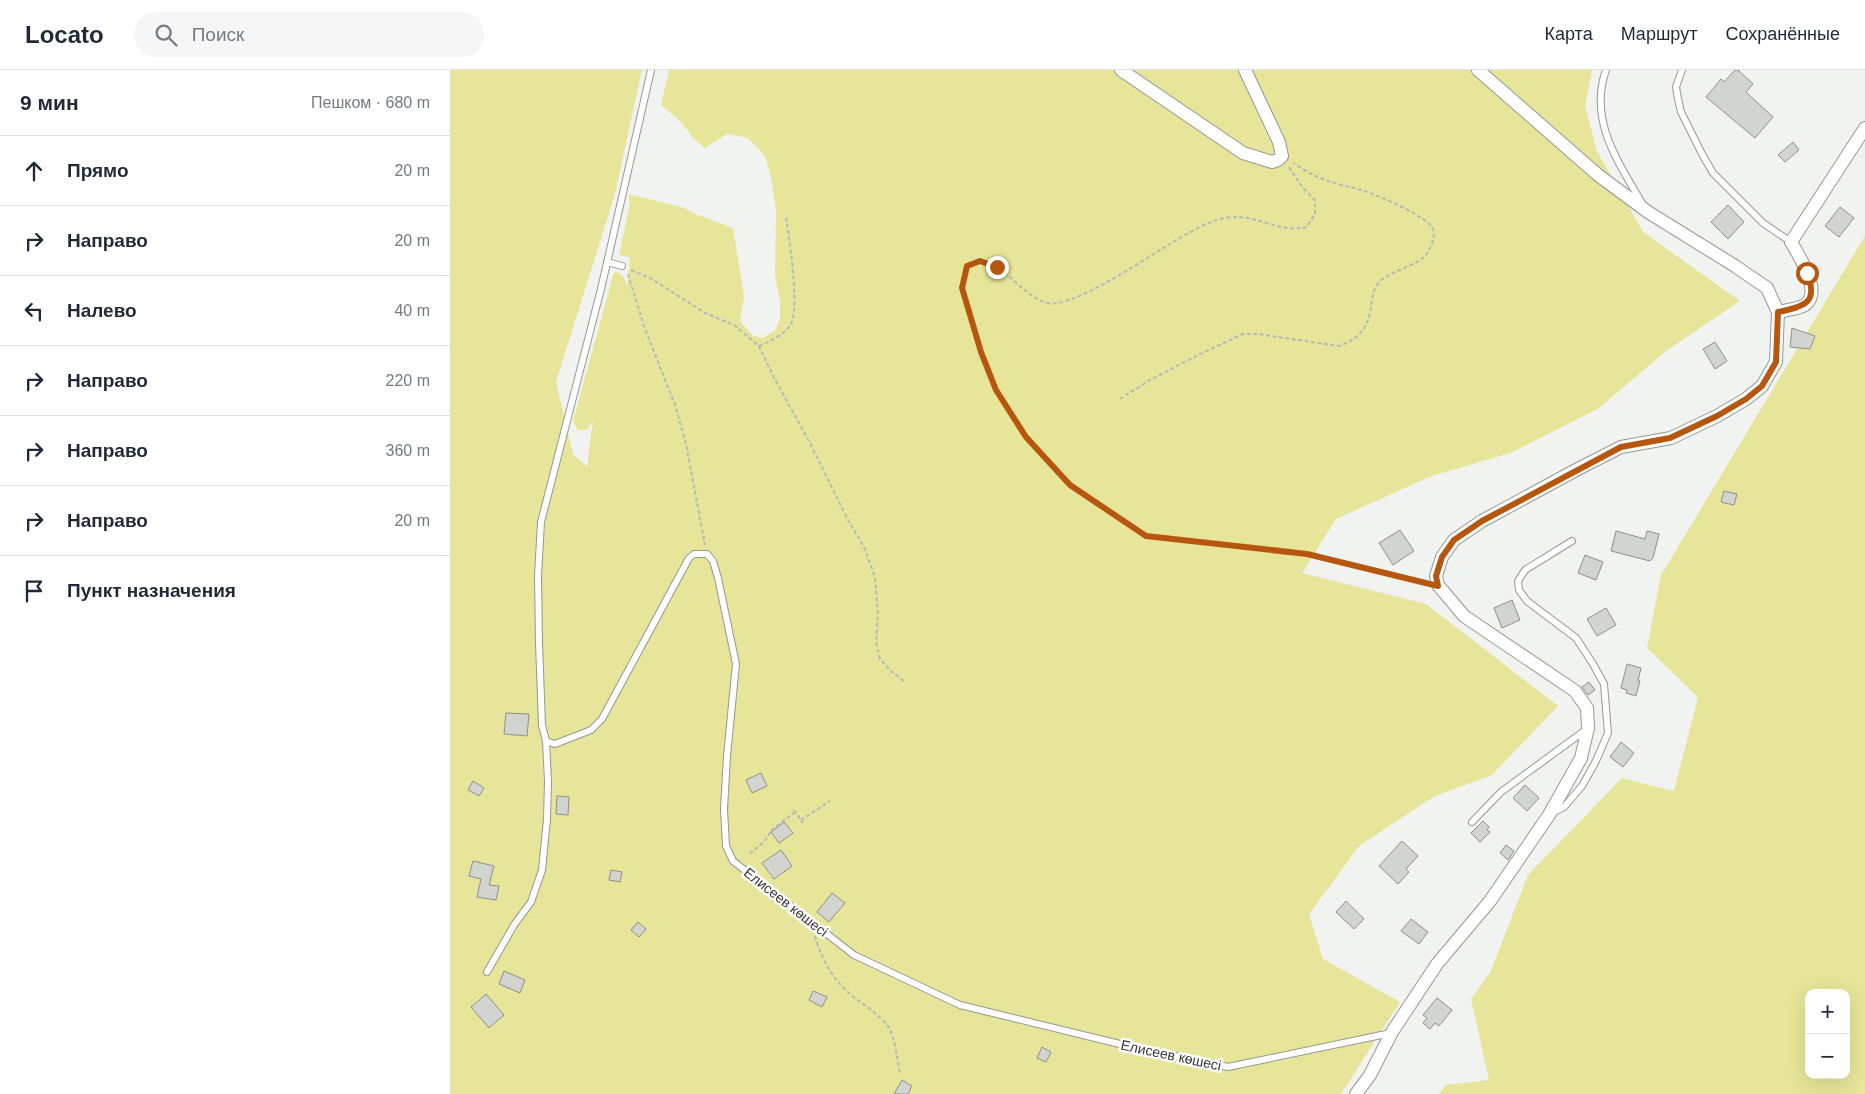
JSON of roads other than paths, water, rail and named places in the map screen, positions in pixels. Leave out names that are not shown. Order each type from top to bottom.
[{"type":"street","points":[[1121,70],[1243,152],[1272,162],[1282,156],[1279,142],[1245,70]]},
{"type":"street","points":[[1356,1094],[1370,1074],[1392,1032],[1437,964],[1490,900],[1549,815],[1581,758],[1588,728],[1586,708],[1575,691],[1464,616],[1438,586],[1436,576],[1442,557],[1454,540],[1482,521],[1621,447],[1670,438],[1717,416],[1746,399],[1762,386],[1776,362],[1778,312],[1767,288],[1648,212],[1598,176],[1478,70]]},
{"type":"street","points":[[1778,312],[1804,305],[1810,299],[1812,292],[1807,273],[1791,242],[1865,128]]},
{"type":"lane","points":[[486,972],[514,924],[531,902],[542,870],[547,819],[548,781],[546,742],[542,725],[539,643],[538,576],[541,522],[607,262],[651,70]]},
{"type":"lane","points":[[1606,70],[1601,83],[1600,112],[1607,138],[1618,162],[1648,212]]},
{"type":"lane","points":[[1682,70],[1676,86],[1678,99],[1685,121],[1713,173],[1762,223],[1791,242]]},
{"type":"lane","points":[[607,262],[622,266]]},
{"type":"lane","points":[[1549,815],[1564,807],[1582,786],[1596,761],[1608,732],[1604,684],[1593,664],[1576,638],[1527,601],[1519,590],[1518,581],[1525,570],[1572,541]]},
{"type":"lane","name":"Елисеев көшесі","points":[[546,742],[555,744],[591,730],[602,719],[689,558],[694,554],[707,554],[713,560],[718,578],[736,664],[725,783],[726,846],[733,861],[854,955],[960,1005],[1132,1047],[1228,1067],[1392,1032]]},
{"type":"lane","points":[[1472,822],[1501,792],[1588,728]]}]
